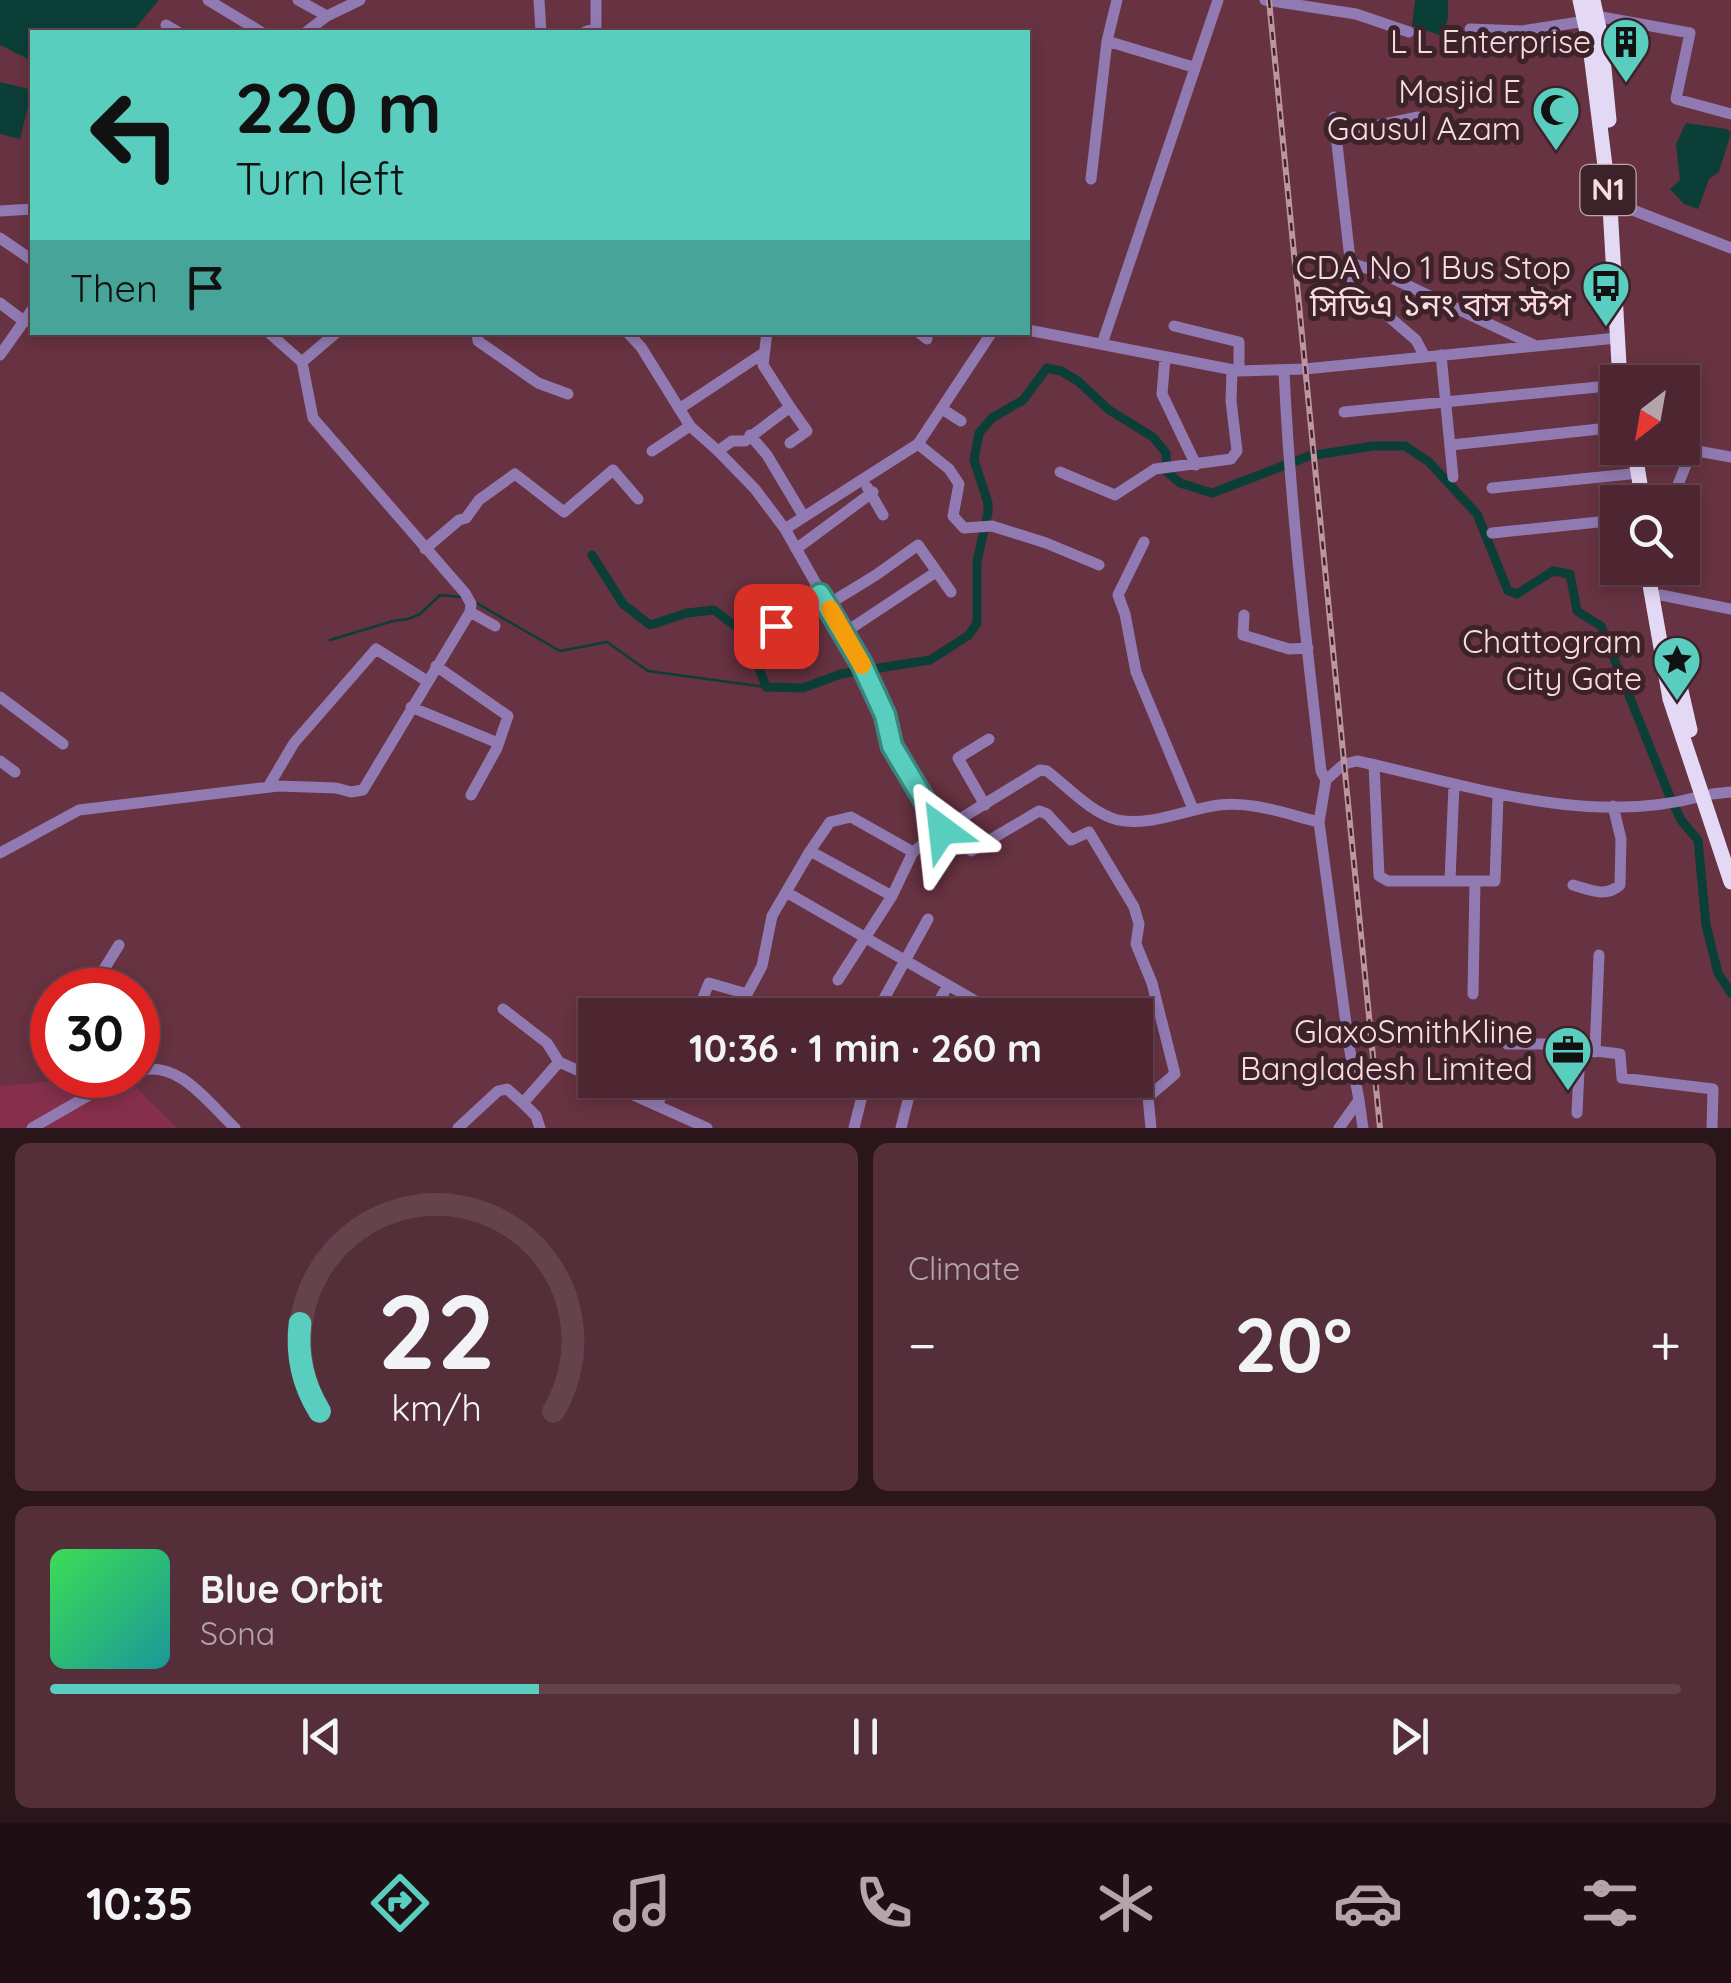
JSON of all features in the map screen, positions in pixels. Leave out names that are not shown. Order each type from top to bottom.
[{"type":"highway","name":"N1","points":[[1580,0],[1592,12],[1617,204],[1629,365]]},
{"type":"highway","name":"N1","points":[[1592,12],[1610,206],[1618,365]]},
{"type":"highway","points":[[1629,465],[1634,485]]},
{"type":"highway","points":[[1653,585],[1731,882]]},
{"type":"highway","points":[[1658,585],[1660,604]]},
{"type":"highway","points":[[1707,795],[1731,850]]},
{"type":"street","points":[[208,0],[258,30]]},
{"type":"street","points":[[298,0],[327,16]]},
{"type":"street","points":[[309,30],[360,0]]},
{"type":"street","points":[[538,0],[541,30]]},
{"type":"street","points":[[590,30],[596,28],[596,0]]},
{"type":"street","points":[[1090,179],[1107,41],[1117,0]]},
{"type":"street","points":[[1102,344],[1218,0]]},
{"type":"street","points":[[1265,0],[1356,14],[1410,32]]},
{"type":"street","points":[[1356,14],[1362,0]]},
{"type":"street","points":[[1470,30],[1522,31],[1592,12],[1690,33],[1676,99],[1731,114]]},
{"type":"street","points":[[1107,41],[1193,67]]},
{"type":"street","points":[[1334,116],[1352,286],[1416,340],[1425,356]]},
{"type":"street","points":[[1337,134],[1418,118]]},
{"type":"street","points":[[1617,204],[1731,248]]},
{"type":"street","points":[[0,210],[30,208]]},
{"type":"street","points":[[0,238],[30,259]]},
{"type":"street","points":[[1348,262],[1398,280],[1534,345]]},
{"type":"street","points":[[0,303],[29,316],[0,355]]},
{"type":"street","points":[[1060,472],[1115,494],[1154,469],[1236,456],[1235,371],[1239,342],[1174,326]]},
{"type":"street","points":[[1030,330],[1235,371],[1284,371],[1616,338]]},
{"type":"street","points":[[277,335],[302,362],[314,418],[469,603],[495,626]]},
{"type":"street","points":[[302,362],[334,335]]},
{"type":"street","points":[[477,335],[478,341],[522,373],[568,394]]},
{"type":"street","points":[[629,335],[641,347],[690,426],[756,489],[785,529],[861,663],[885,715],[892,746],[942,830]]},
{"type":"street","points":[[766,335],[762,354],[767,374],[806,431],[790,442]]},
{"type":"street","points":[[785,529],[918,444],[990,335]]},
{"type":"street","points":[[680,409],[762,354]]},
{"type":"street","points":[[1441,354],[1453,477]]},
{"type":"street","points":[[1166,358],[1162,394],[1196,465]]},
{"type":"street","points":[[1284,371],[1308,648],[1321,772],[1326,780]]},
{"type":"street","points":[[1344,412],[1600,386]]},
{"type":"street","points":[[718,451],[732,441],[744,440],[790,407]]},
{"type":"street","points":[[942,409],[961,421]]},
{"type":"street","points":[[652,451],[690,426]]},
{"type":"street","points":[[1451,445],[1600,429]]},
{"type":"street","points":[[750,435],[804,517]]},
{"type":"street","points":[[918,444],[949,468],[959,484],[954,516],[964,528],[986,526],[1099,565]]},
{"type":"street","points":[[1678,485],[1692,450],[1731,457]]},
{"type":"street","points":[[425,549],[466,518],[479,500],[515,474],[564,512],[613,470],[638,499]]},
{"type":"street","points":[[1492,488],[1630,474]]},
{"type":"street","points":[[860,481],[873,492],[884,515]]},
{"type":"street","points":[[796,549],[873,492]]},
{"type":"street","points":[[1492,533],[1600,522]]},
{"type":"street","points":[[1144,542],[1118,595],[1136,672],[1194,809]]},
{"type":"street","points":[[776,626],[876,575],[918,544],[951,592]]},
{"type":"street","points":[[844,633],[936,572]]},
{"type":"street","points":[[0,853],[78,810],[268,787],[363,790],[469,603]]},
{"type":"street","points":[[1660,604],[1731,609]]},
{"type":"street","points":[[1244,615],[1243,635],[1289,648],[1308,648]]},
{"type":"street","points":[[268,787],[294,743],[376,649],[427,681]]},
{"type":"street","points":[[436,666],[508,716],[471,795]]},
{"type":"street","points":[[0,696],[63,744]]},
{"type":"street","points":[[412,707],[498,743]]},
{"type":"street","points":[[985,804],[958,758],[989,739]]},
{"type":"street","points":[[0,760],[15,772]]},
{"type":"street","points":[[1363,1128],[1319,822],[1326,780],[1344,764],[1357,761],[1498,796],[1563,804],[1668,805],[1731,792]]},
{"type":"street","points":[[1374,765],[1379,876],[1388,881],[1496,879],[1498,796]]},
{"type":"street","points":[[838,980],[892,896],[914,852],[942,830],[1040,770],[1105,816],[1122,821],[1144,821],[1224,804],[1252,805],[1319,822]]},
{"type":"street","points":[[1450,880],[1454,784]]},
{"type":"street","points":[[1573,884],[1600,893],[1620,885],[1621,839],[1613,806]]},
{"type":"street","points":[[971,851],[1039,811],[1047,814],[1071,840],[1089,832],[1104,855],[1134,906],[1140,924],[1136,944],[1152,983],[1175,1074],[1148,1097],[1151,1128]]},
{"type":"street","points":[[703,998],[709,983],[747,994],[762,966],[772,916],[830,822],[851,816],[914,852]]},
{"type":"street","points":[[810,851],[892,896]]},
{"type":"street","points":[[1473,994],[1475,881]]},
{"type":"street","points":[[786,892],[965,998]]},
{"type":"street","points":[[884,998],[928,919]]},
{"type":"street","points":[[105,968],[119,945]]},
{"type":"street","points":[[1595,1052],[1599,955]]},
{"type":"street","points":[[941,998],[948,986]]},
{"type":"street","points":[[503,1009],[547,1043],[560,1062],[578,1070]]},
{"type":"street","points":[[1507,1044],[1546,1044],[1620,1054],[1622,1078],[1714,1090],[1712,1128]]},
{"type":"street","points":[[1578,1114],[1580,1049]]},
{"type":"street","points":[[523,1103],[560,1062]]},
{"type":"street","points":[[160,1069],[170,1070],[200,1093],[235,1128]]},
{"type":"street","points":[[458,1128],[498,1091],[507,1089],[536,1116],[540,1128]]},
{"type":"street","points":[[32,1128],[74,1098]]},
{"type":"street","points":[[641,1098],[707,1128]]},
{"type":"street","points":[[657,1105],[660,1098]]},
{"type":"street","points":[[854,1128],[861,1098]]},
{"type":"street","points":[[901,1128],[908,1098]]},
{"type":"street","points":[[1339,1128],[1359,1100]]},
{"type":"shaded area","points":[[0,0],[159,0],[134,30],[30,30],[30,60],[0,45]]},
{"type":"shaded area","points":[[1415,0],[1448,0],[1443,36],[1412,26]]},
{"type":"shaded area","points":[[0,82],[30,90],[20,139],[0,134]]},
{"type":"shaded area","points":[[1686,123],[1727,129],[1731,133],[1719,172],[1709,179],[1698,209],[1684,204],[1670,189],[1680,180],[1676,144]]},
{"type":"shaded area","points":[[30,1083],[30,1098],[147,1098],[177,1128],[0,1128],[0,1086]]},
{"type":"waterway","points":[[592,555],[623,604],[650,625],[687,613],[714,610],[747,635],[766,687],[803,688],[841,674],[930,660],[969,635],[977,623],[977,561],[988,513],[974,460],[979,433],[992,418],[1023,400],[1047,368],[1078,381],[1109,410],[1153,437],[1166,453],[1167,472],[1180,483],[1212,493],[1309,456],[1373,446],[1405,446],[1428,461],[1477,514],[1508,591],[1517,594],[1553,571],[1570,574],[1577,611],[1601,626],[1668,792],[1681,820],[1698,840],[1706,925],[1718,973],[1731,993]]},
{"type":"waterway","points":[[330,640],[408,619],[420,614],[440,595],[461,597]]},
{"type":"waterway","points":[[473,601],[560,651],[607,642],[648,671],[766,687]]},
{"type":"railway","points":[[1269,0],[1380,1128]]},
{"type":"slow traffic","points":[[830,609],[862,665]]},
{"type":"place","name":"L L Enterprise","points":[[1626,84]]},
{"type":"place","name":"Masjid E Gausul Azam","points":[[1556,152]]},
{"type":"place","name":"CDA No 1 Bus Stop সিডিএ ১নং বাস স্টপ","points":[[1606,328]]},
{"type":"place","name":"Chattogram City Gate","points":[[1677,702]]},
{"type":"place","name":"GlaxoSmithKline Bangladesh Limited","points":[[1568,1092]]},
{"type":"route","points":[[776,626],[820,594],[861,663],[885,715],[892,746],[942,830]]}]
